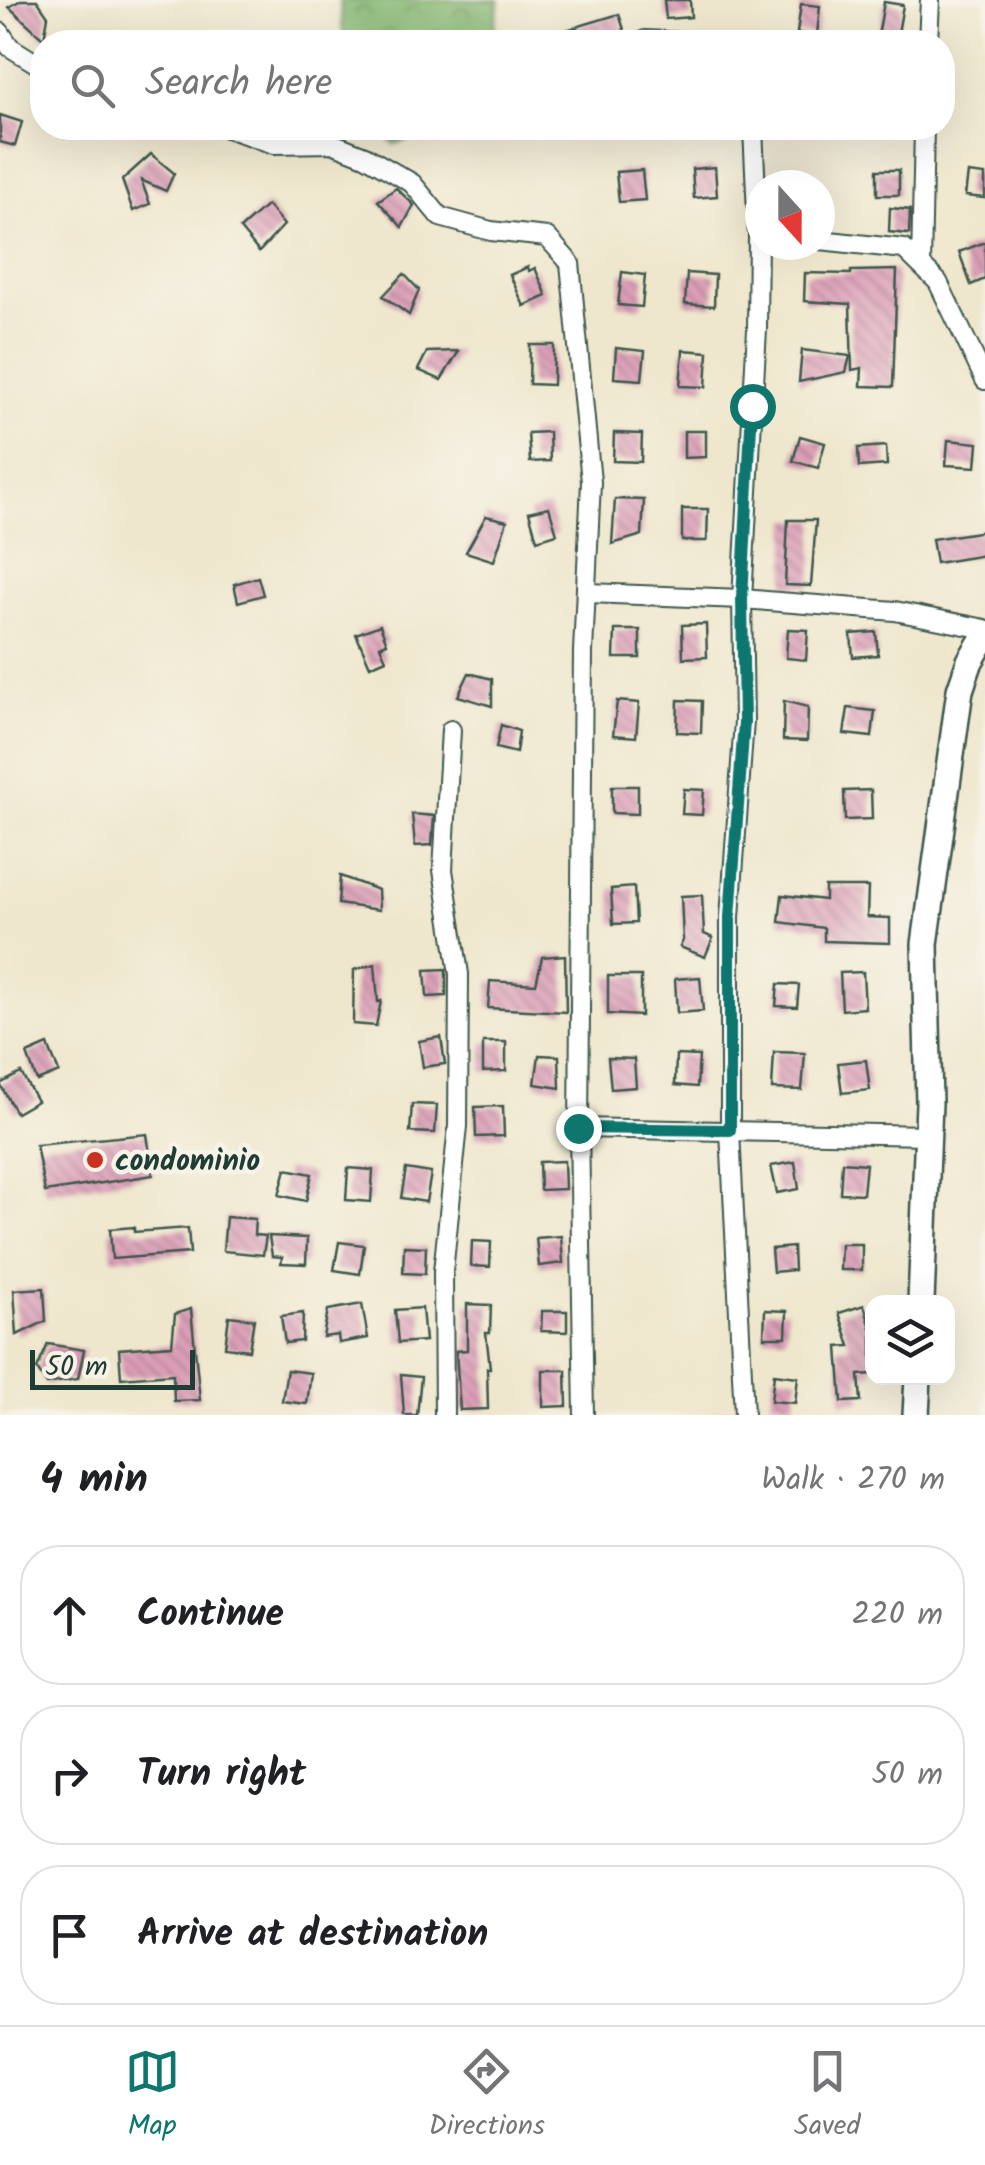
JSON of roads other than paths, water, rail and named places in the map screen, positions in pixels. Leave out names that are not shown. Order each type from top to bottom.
[{"type":"main road","points":[[921,1295],[928,1135],[925,944],[960,690],[985,632]]},
{"type":"main road","points":[[916,1415],[918,1385]]},
{"type":"street","points":[[929,30],[930,0]]},
{"type":"street","points":[[0,32],[10,47],[30,60]]},
{"type":"street","points":[[262,140],[274,144],[332,143],[365,156],[412,183],[440,217],[490,231],[547,237],[570,263],[591,482],[583,652],[578,1128],[584,1415]]},
{"type":"street","points":[[753,140],[755,170]]},
{"type":"street","points":[[921,266],[924,140]]},
{"type":"street","points":[[835,242],[904,249],[938,282],[985,380]]},
{"type":"street","points":[[744,1415],[730,1130],[730,917],[744,722],[742,599],[758,260]]},
{"type":"street","points":[[588,592],[895,611],[985,632]]},
{"type":"street","points":[[444,1415],[443,1272],[458,1126],[459,974],[443,870],[451,730]]},
{"type":"street","points":[[578,1128],[928,1135]]},
{"type":"place","name":"condominio","points":[[95,1160]]}]
